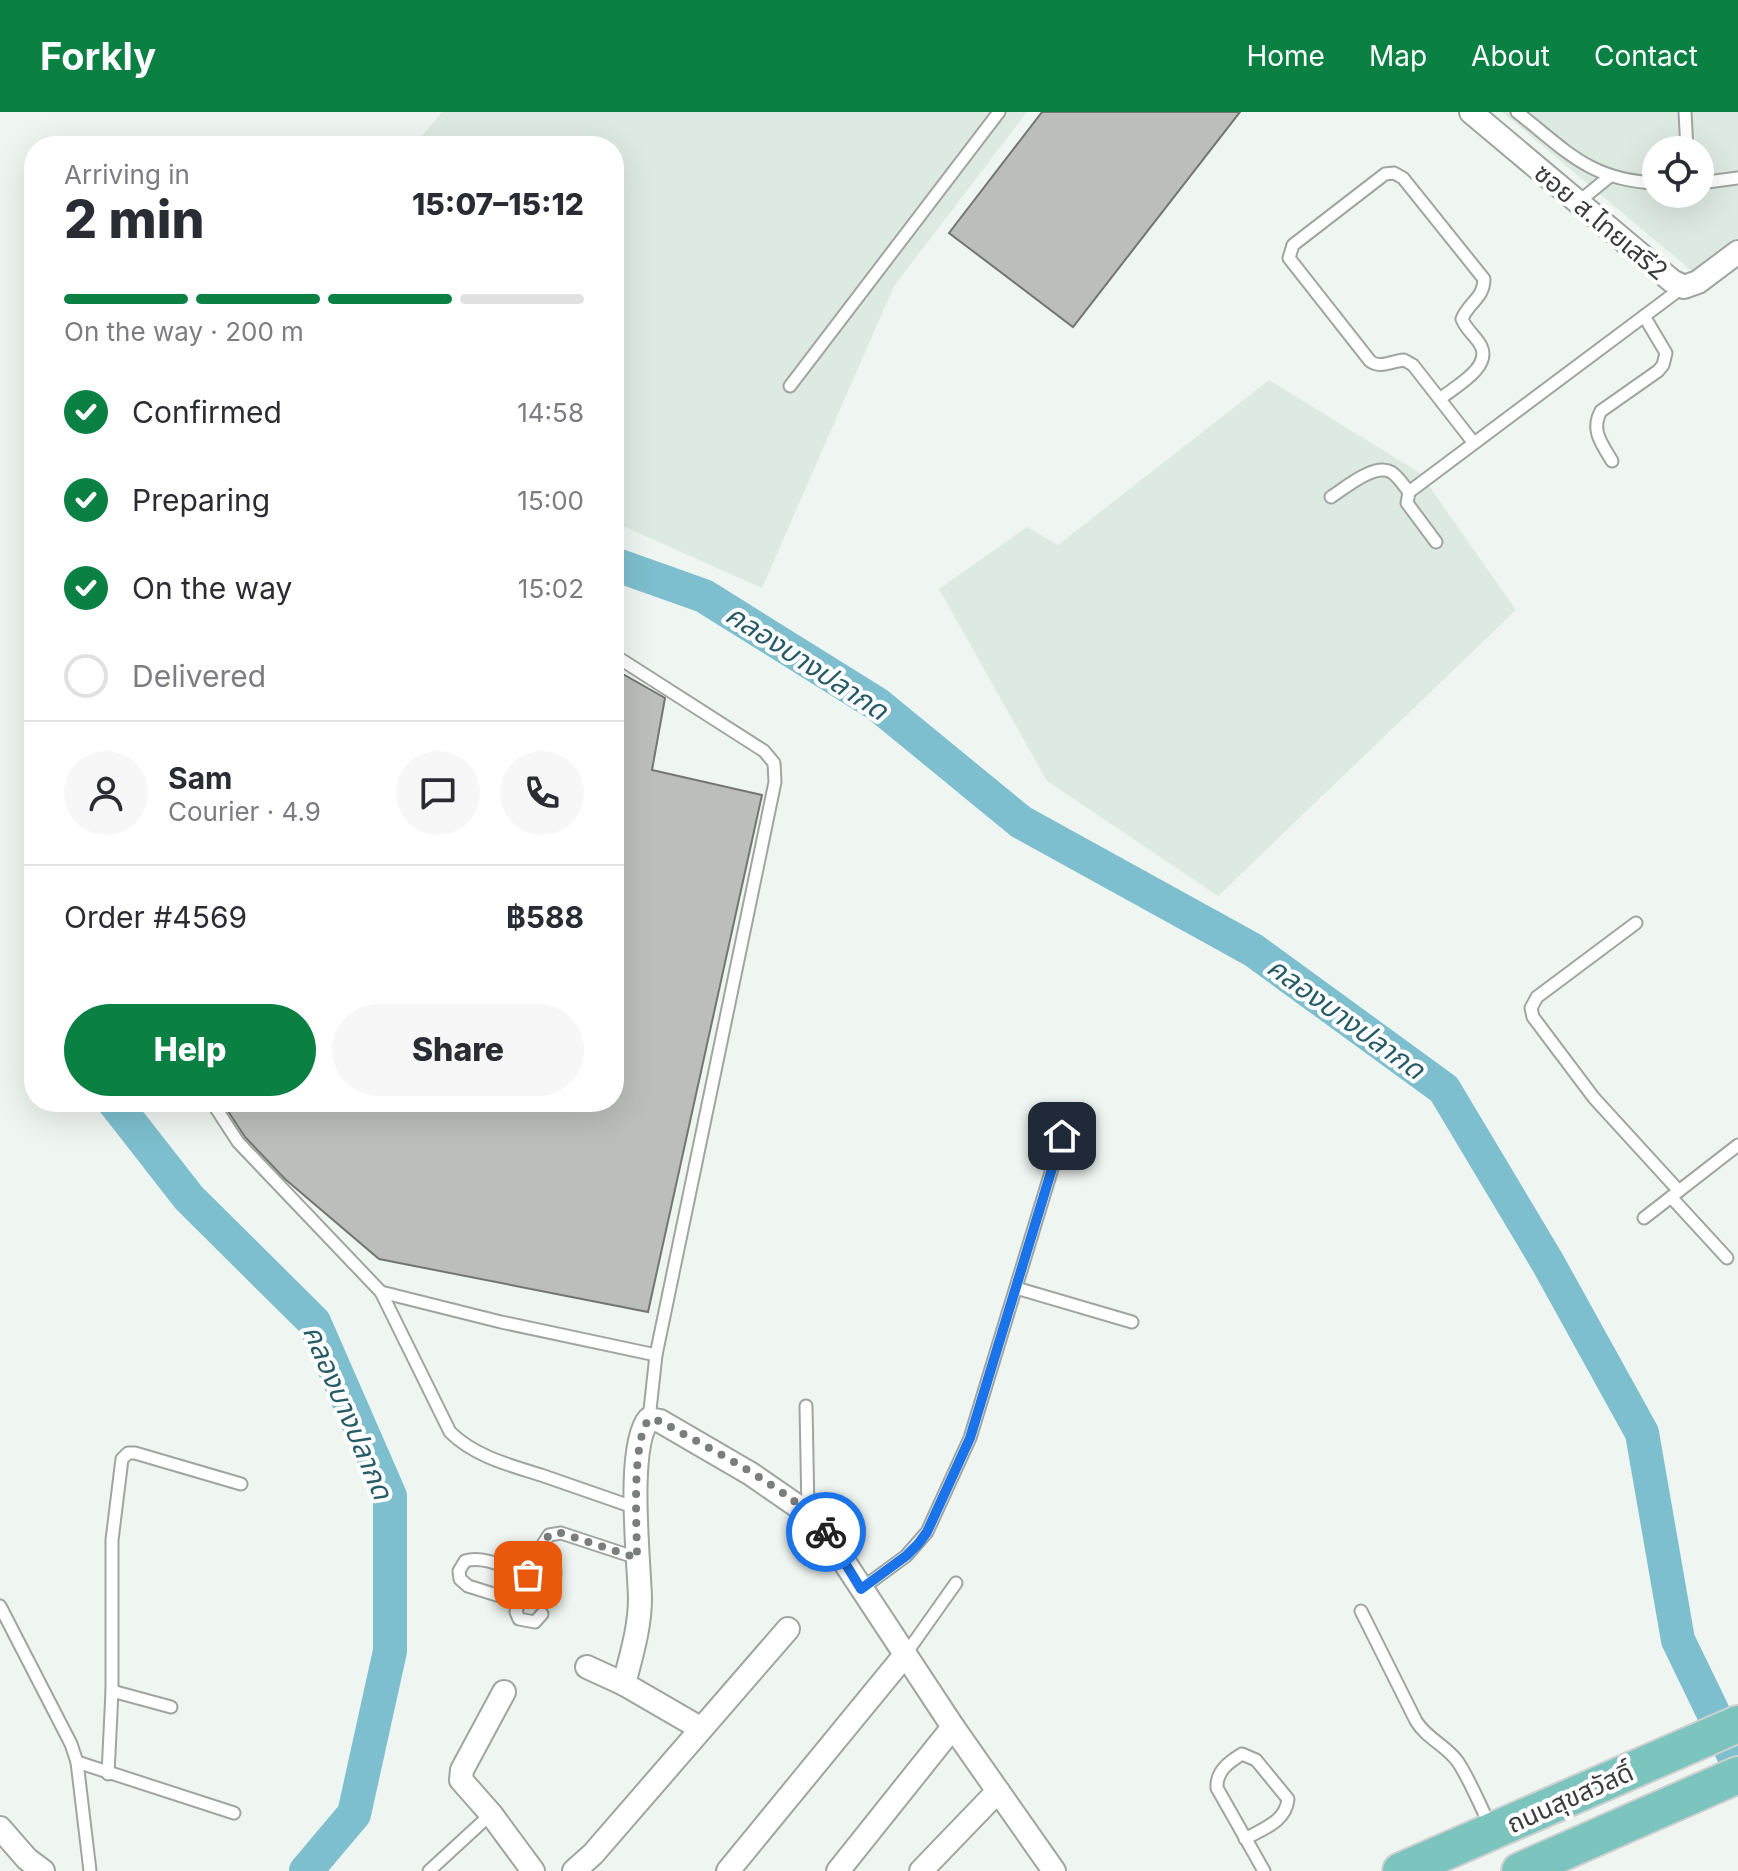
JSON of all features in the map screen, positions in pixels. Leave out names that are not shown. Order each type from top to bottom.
[{"type":"main road","name":"ถนนสุขสวัสดิ์","points":[[1401,1871],[1738,1724]]},
{"type":"main road","name":"ถนนสุขสวัสดิ์","points":[[1520,1871],[1738,1775]]},
{"type":"street","name":"ซอย ส.ไทยเสรี2","points":[[1471,112],[1658,272],[1684,287],[1698,282],[1738,252]]},
{"type":"street","points":[[624,1684],[637,1630],[640,1598],[637,1558],[640,1444],[643,1426],[649,1419],[660,1421],[686,1436],[808,1511],[824,1529],[953,1727],[1054,1871]]},
{"type":"street","points":[[574,1871],[593,1854],[788,1629]]},
{"type":"street","points":[[728,1871],[905,1655]]},
{"type":"street","points":[[587,1667],[624,1684],[700,1728]]},
{"type":"street","points":[[504,1692],[462,1770],[461,1780],[491,1814],[533,1871]]},
{"type":"street","points":[[838,1871],[953,1727]]},
{"type":"street","points":[[921,1871],[998,1791]]},
{"type":"street","points":[[0,1828],[27,1859],[43,1871]]},
{"type":"lane","points":[[790,386],[999,112]]},
{"type":"lane","points":[[1517,112],[1587,167],[1609,177],[1642,181]]},
{"type":"lane","points":[[1685,112],[1686,136]]},
{"type":"lane","points":[[1440,399],[1480,366],[1483,358],[1482,347],[1462,319],[1484,289],[1484,279],[1403,178],[1394,173],[1385,174],[1293,245],[1289,258],[1370,361],[1383,365],[1404,360],[1413,365],[1473,442]]},
{"type":"lane","points":[[1577,203],[1609,177]]},
{"type":"lane","points":[[1714,181],[1738,178]]},
{"type":"lane","points":[[1436,542],[1407,503],[1409,492],[1684,287]]},
{"type":"lane","points":[[1612,461],[1594,428],[1595,421],[1601,411],[1658,371],[1666,353],[1644,316]]},
{"type":"lane","points":[[1331,497],[1373,472],[1382,470],[1392,473],[1409,492]]},
{"type":"lane","points":[[624,661],[764,751],[774,763],[775,782],[656,1355],[649,1419]]},
{"type":"lane","points":[[1636,923],[1537,997],[1531,1008],[1533,1017],[1594,1098],[1727,1258]]},
{"type":"lane","points":[[218,1112],[238,1142],[381,1292],[450,1432],[458,1440],[504,1463],[637,1509]]},
{"type":"lane","points":[[861,1589],[906,1556],[927,1532],[970,1438],[1062,1136]]},
{"type":"lane","points":[[1644,1218],[1738,1145]]},
{"type":"lane","points":[[1016,1288],[1132,1322]]},
{"type":"lane","points":[[381,1292],[501,1322],[656,1355]]},
{"type":"lane","points":[[806,1406],[808,1511]]},
{"type":"lane","points":[[108,1774],[112,1691],[112,1540],[122,1459],[128,1453],[135,1453],[241,1484]]},
{"type":"lane","points":[[542,1614],[532,1623],[519,1619],[516,1612],[536,1555],[549,1535],[561,1533],[637,1558]]},
{"type":"lane","points":[[536,1555],[551,1560],[555,1565],[557,1571],[553,1587]]},
{"type":"lane","points":[[519,1602],[468,1586],[460,1579],[459,1571],[465,1561],[472,1559],[528,1575]]},
{"type":"lane","points":[[905,1655],[956,1583]]},
{"type":"lane","points":[[0,1606],[71,1744],[77,1762],[90,1871]]},
{"type":"lane","points":[[1361,1611],[1416,1721],[1424,1733],[1459,1763],[1493,1831]]},
{"type":"lane","points":[[112,1691],[171,1707]]},
{"type":"lane","points":[[1245,1839],[1282,1817],[1288,1799],[1256,1760],[1242,1754],[1227,1765],[1217,1779],[1217,1788],[1245,1839],[1264,1871]]},
{"type":"lane","points":[[77,1762],[234,1813]]},
{"type":"lane","points":[[429,1871],[491,1814]]},
{"type":"shaded area","points":[[442,112],[1027,112],[894,286],[762,588],[624,526],[624,136],[423,135]]},
{"type":"shaded area","points":[[1502,112],[1738,112],[1738,247],[1699,277]]},
{"type":"shaded area","points":[[1269,380],[1420,473],[1516,610],[1218,896],[1047,781],[939,589],[1027,527],[1058,545]]},
{"type":"building","points":[[1042,112],[1240,112],[1073,327],[949,233]]},
{"type":"building","points":[[624,675],[665,698],[652,770],[762,795],[648,1312],[379,1259],[285,1179],[245,1137],[229,1112],[624,1112]]},
{"type":"waterway","name":"คลองบางปลากด","points":[[624,568],[704,596],[877,704],[1021,822],[1253,950],[1444,1089],[1548,1263],[1642,1433],[1678,1640],[1738,1764]]},
{"type":"waterway","name":"คลองบางปลากด","points":[[122,1112],[189,1198],[314,1322],[390,1496],[390,1651],[354,1814],[306,1871]]},
{"type":"way so far","points":[[528,1575],[549,1535],[561,1533],[637,1558],[637,1467],[643,1426],[649,1419],[660,1421],[751,1474],[808,1511],[826,1532]]},
{"type":"route","points":[[826,1532],[861,1589],[906,1556],[927,1532],[970,1438],[1062,1136]]}]
